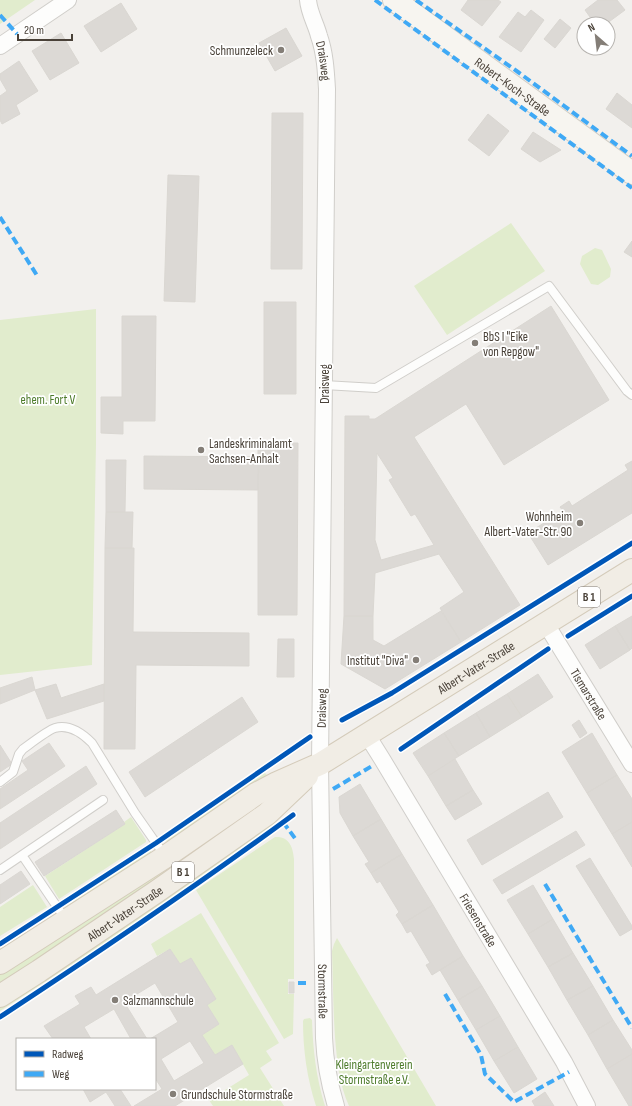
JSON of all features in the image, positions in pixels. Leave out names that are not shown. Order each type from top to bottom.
[{"type":"main road","name":"Albert-Vater-Straße","points":[[0,963],[165,857],[256,794],[320,764],[632,570]]},
{"type":"main road","name":"Albert-Vater-Straße","points":[[0,996],[156,892],[267,814],[320,764]]},
{"type":"street","points":[[0,46],[68,0]]},
{"type":"street","name":"Robert-Koch-Straße","points":[[394,0],[632,173]]},
{"type":"street","name":"Draisweg","points":[[307,2],[320,37],[327,90],[320,764]]},
{"type":"street","name":"Tismarstraße","points":[[546,624],[632,764]]},
{"type":"street","name":"Friesenstraße","points":[[367,735],[564,1062],[587,1106]]},
{"type":"street","name":"Stormstraße","points":[[320,764],[324,1038],[328,1079],[336,1106]]},
{"type":"lane","points":[[324,385],[376,388],[548,286],[627,391],[632,395]]},
{"type":"lane","points":[[0,782],[13,772],[19,754],[23,749],[56,728],[74,730],[82,734],[92,743],[165,857]]},
{"type":"lane","points":[[0,870],[103,800]]},
{"type":"lane","points":[[22,855],[66,921]]},
{"type":"green space","points":[[0,0],[35,0],[0,24]]},
{"type":"green space","points":[[511,223],[545,271],[447,335],[414,286]]},
{"type":"green space","points":[[595,248],[602,250],[611,269],[610,277],[598,285],[591,284],[580,264],[582,256]]},
{"type":"green space","name":"ehem. Fort V","points":[[96,309],[96,444],[92,665],[0,675],[0,320]]},
{"type":"green space","points":[[262,773],[267,775],[171,842],[164,841]]},
{"type":"green space","points":[[268,797],[271,799],[99,920],[0,984],[0,974],[31,955]]},
{"type":"green space","points":[[131,817],[146,842],[59,899],[45,876],[125,824],[124,822]]},
{"type":"green space","points":[[275,819],[275,823],[273,825],[138,921],[0,1011],[0,1006]]},
{"type":"green space","points":[[275,837],[284,838],[287,840],[293,850],[294,859],[294,979],[288,979],[288,994],[294,994],[293,1034],[284,1039],[196,890]]},
{"type":"green space","points":[[151,850],[151,854],[70,908],[65,907]]},
{"type":"green space","points":[[33,885],[47,907],[0,936],[0,907]]},
{"type":"green space","points":[[201,913],[279,1043],[266,1051],[272,1060],[260,1068],[284,1106],[213,1106],[209,1100],[249,1075],[232,1045],[215,1055],[202,1035],[219,1024],[207,1005],[216,999],[191,958],[180,964],[170,949],[157,956],[151,944]]},
{"type":"green space","name":"Kleingartenverein Stormstraße e.V.","points":[[337,938],[436,1106],[349,1106],[341,1081],[335,1037],[332,951]]},
{"type":"green space","points":[[310,1018],[312,1020],[317,1074],[325,1106],[316,1106],[306,1064],[303,1021],[304,1019]]},
{"type":"building","points":[[468,0],[498,0],[501,2],[482,26],[461,10]]},
{"type":"building","points":[[598,0],[617,0],[625,10],[616,17],[589,16],[585,10]]},
{"type":"building","points":[[121,3],[137,29],[101,52],[84,26]]},
{"type":"building","points":[[531,10],[544,20],[521,52],[499,37],[518,12],[525,17]]},
{"type":"building","points":[[560,19],[571,28],[555,48],[544,39]]},
{"type":"building","name":"Schmunzeleck","points":[[286,28],[302,56],[275,71],[259,43]]},
{"type":"building","points":[[61,33],[79,63],[50,80],[32,51]]},
{"type":"building","points":[[19,61],[38,91],[16,105],[20,114],[2,124],[0,120],[0,96],[7,91],[0,79],[0,74]]},
{"type":"building","points":[[617,93],[632,105],[632,128],[606,109]]},
{"type":"building","points":[[272,113],[303,113],[302,269],[271,269]]},
{"type":"building","points":[[488,114],[509,131],[489,156],[468,140]]},
{"type":"building","points":[[533,132],[561,150],[540,162],[521,149]]},
{"type":"building","points":[[168,175],[199,176],[195,302],[164,301]]},
{"type":"building","points":[[632,241],[632,257],[624,252]]},
{"type":"building","points":[[264,302],[296,302],[296,394],[264,394]]},
{"type":"building","points":[[551,306],[609,400],[504,465],[466,404],[414,437],[520,605],[461,642],[440,608],[464,592],[439,554],[375,573],[373,616],[344,616],[345,416],[369,416],[369,419],[375,419]],"holes":[[[377,453],[393,478],[389,480],[411,516],[415,514],[434,545],[381,560],[375,540]]]},
{"type":"building","points":[[122,316],[156,316],[155,421],[123,421],[123,434],[101,433],[101,397],[122,397]]},
{"type":"building","points":[[258,443],[298,443],[297,615],[258,615]]},
{"type":"building","points":[[144,456],[259,457],[258,490],[144,489]]},
{"type":"building","points":[[106,460],[126,460],[125,512],[106,512]]},
{"type":"building","name":"Wohnheim Albert-Vater-Str. 90","points":[[632,461],[632,513],[548,565],[528,533],[563,511],[560,507],[569,501],[572,506],[628,470],[625,465]]},
{"type":"building","points":[[106,512],[133,512],[132,548],[105,548]]},
{"type":"building","points":[[105,548],[134,548],[133,632],[249,633],[249,666],[136,665],[135,749],[104,749]]},
{"type":"building","points":[[441,611],[461,642],[385,689],[341,664],[344,616],[373,616],[373,640],[384,646]]},
{"type":"building","points":[[632,616],[632,648],[630,650],[615,626]]},
{"type":"building","points":[[615,626],[630,650],[600,669],[585,645]]},
{"type":"building","points":[[278,639],[294,639],[294,677],[277,677]]},
{"type":"building","points":[[538,674],[553,697],[522,717],[507,694]]},
{"type":"building","points":[[32,677],[35,690],[0,704],[0,688]]},
{"type":"building","points":[[56,684],[61,698],[104,684],[104,701],[47,719],[35,690]]},
{"type":"building","points":[[507,694],[522,717],[490,737],[476,713]]},
{"type":"building","points":[[242,697],[258,722],[145,797],[129,772]]},
{"type":"building","points":[[476,713],[490,737],[459,756],[444,733]]},
{"type":"building","points":[[579,720],[587,733],[580,738],[572,725]]},
{"type":"building","points":[[444,733],[459,756],[428,776],[413,753]]},
{"type":"building","points":[[592,733],[617,775],[587,793],[562,752]]},
{"type":"building","points":[[49,743],[65,766],[0,809],[0,789],[28,770],[22,761]]},
{"type":"building","points":[[0,745],[12,764],[0,772]]},
{"type":"building","points":[[455,759],[473,790],[446,806],[428,776]]},
{"type":"building","points":[[86,766],[97,784],[0,849],[0,823]]},
{"type":"building","points":[[617,775],[632,799],[632,822],[612,834],[587,793]]},
{"type":"building","points":[[360,784],[381,819],[353,836],[340,813],[339,797]]},
{"type":"building","points":[[473,790],[482,804],[455,820],[446,806]]},
{"type":"building","points":[[548,792],[563,817],[482,865],[467,840]]},
{"type":"building","points":[[116,810],[125,824],[44,876],[35,862]]},
{"type":"building","points":[[381,819],[402,854],[371,873],[365,864],[369,862],[353,836]]},
{"type":"building","points":[[632,822],[632,867],[612,834]]},
{"type":"building","points":[[576,831],[585,845],[502,894],[493,880]]},
{"type":"building","points":[[402,854],[433,905],[402,924],[396,915],[399,912],[380,881],[377,883],[371,873]]},
{"type":"building","points":[[590,858],[632,926],[632,929],[620,936],[576,866]]},
{"type":"building","points":[[21,871],[30,884],[0,904],[0,885]]},
{"type":"building","points":[[533,885],[553,919],[528,934],[507,900]]},
{"type":"building","points":[[433,905],[463,956],[432,975],[426,965],[430,963],[411,931],[407,933],[402,924]]},
{"type":"building","points":[[553,919],[573,953],[548,967],[528,934]]},
{"type":"building","points":[[170,949],[180,964],[191,958],[216,999],[207,1005],[219,1024],[202,1035],[215,1055],[232,1045],[243,1064],[175,1106],[134,1106],[162,1089],[156,1080],[156,1038],[152,1038],[178,1022],[155,983],[124,1002],[146,1038],[130,1038],[114,1009],[84,1027],[90,1038],[52,1038],[44,1026],[80,1004],[75,996],[91,987],[96,995]],"holes":[[[190,1041],[204,1063],[174,1081],[161,1059]]]},
{"type":"building","points":[[573,953],[593,986],[567,1000],[548,967]]},
{"type":"building","points":[[463,956],[482,986],[458,1000],[440,970]]},
{"type":"building","points":[[289,982],[294,982],[294,993],[289,993]]},
{"type":"building","points":[[482,986],[500,1016],[476,1030],[458,1000]]},
{"type":"building","points":[[593,986],[613,1020],[588,1035],[567,1000]]},
{"type":"building","points":[[500,1016],[518,1047],[494,1061],[476,1030]]},
{"type":"building","points":[[613,1020],[632,1050],[632,1054],[607,1069],[588,1035]]},
{"type":"building","points":[[518,1047],[537,1079],[514,1093],[494,1061]]},
{"type":"building","points":[[632,1054],[632,1106],[629,1106],[607,1069]]},
{"type":"building","points":[[84,1090],[121,1090],[131,1106],[115,1106],[106,1092],[90,1102]]},
{"type":"building","points":[[545,1092],[554,1106],[535,1106],[532,1101]]},
{"type":"marked path","points":[[375,0],[632,188]]},
{"type":"marked path","points":[[416,0],[518,72],[632,156]]},
{"type":"marked path","points":[[0,15],[17,34]]},
{"type":"marked path","points":[[0,217],[38,277]]},
{"type":"marked path","points":[[333,789],[372,766]]},
{"type":"marked path","points":[[283,822],[297,841]]},
{"type":"marked path","points":[[545,884],[632,1028]]},
{"type":"marked path","points":[[298,983],[306,983]]},
{"type":"marked path","points":[[445,994],[481,1055],[485,1074],[514,1102],[569,1072]]},
{"type":"cycle path","points":[[342,720],[392,693],[632,543]]},
{"type":"cycle path","points":[[568,636],[632,596]]},
{"type":"cycle path","points":[[401,749],[548,649]]},
{"type":"cycle path","points":[[0,944],[156,843],[310,737]]},
{"type":"cycle path","points":[[0,1017],[148,918],[293,815]]},
{"type":"place","name":"Schmunzeleck","points":[[281,50]]},
{"type":"place","name":"BbS I \"Eike von Repgow\"","points":[[475,343]]},
{"type":"place","name":"Landeskriminalamt Sachsen-Anhalt","points":[[201,450]]},
{"type":"place","name":"Wohnheim Albert-Vater-Str. 90","points":[[580,523]]},
{"type":"place","name":"Institut \"Diva\"","points":[[416,660]]},
{"type":"place","name":"Salzmannschule","points":[[115,1000]]},
{"type":"place","name":"Grundschule Stormstraße","points":[[173,1094]]}]
